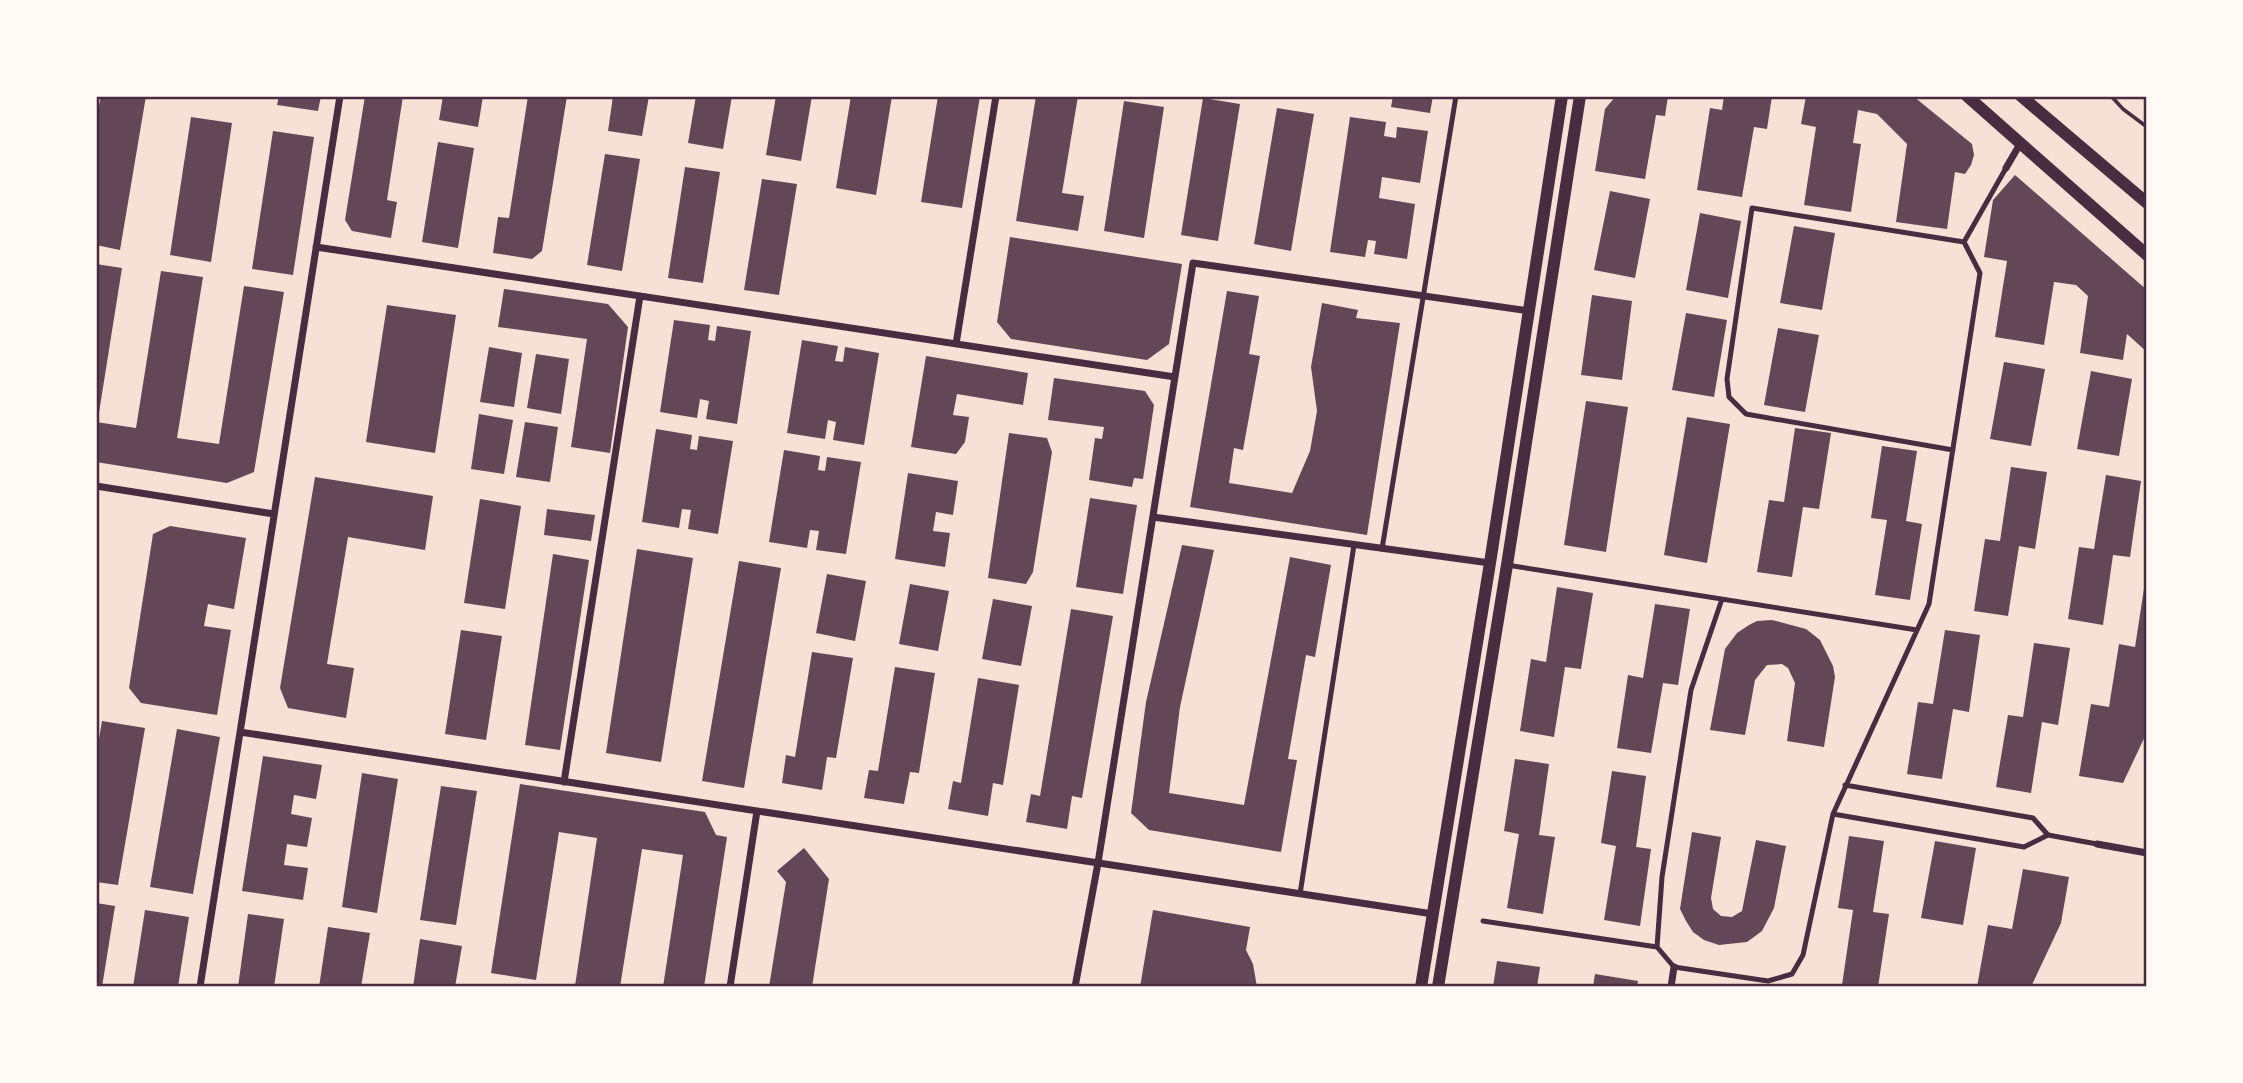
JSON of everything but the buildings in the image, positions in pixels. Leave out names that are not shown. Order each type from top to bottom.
[{"type":"street","points":[[200,987],[340,96]]},
{"type":"street","points":[[956,344],[996,96]]},
{"type":"street","points":[[1421,987],[1562,96]]},
{"type":"street","points":[[1438,987],[1580,96]]},
{"type":"street","points":[[1966,96],[2147,255]]},
{"type":"street","points":[[2021,96],[2147,203]]},
{"type":"street","points":[[2006,168],[2021,144]]},
{"type":"street","points":[[316,247],[1175,377]]},
{"type":"street","points":[[1075,987],[1098,863],[1193,263],[1529,311]]},
{"type":"street","points":[[564,782],[640,296]]},
{"type":"street","points":[[96,486],[274,514]]},
{"type":"street","points":[[1153,517],[1490,563]]},
{"type":"street","points":[[240,732],[1450,916]]},
{"type":"street","points":[[730,987],[757,811]]},
{"type":"street","points":[[2096,844],[2147,853]]},
{"type":"street","points":[[1671,987],[1674,967]]},
{"type":"lane","points":[[1382,549],[1456,96]]},
{"type":"lane","points":[[1964,242],[2006,168]]},
{"type":"lane","points":[[1953,450],[1746,414],[1729,397],[1727,379],[1752,208],[1964,242]]},
{"type":"lane","points":[[1483,921],[1657,947],[1674,967],[1768,981],[1793,974],[1803,955],[1833,814],[1929,604],[1980,273],[1964,242]]},
{"type":"lane","points":[[1300,894],[1354,545]]},
{"type":"lane","points":[[1507,565],[1917,630]]},
{"type":"lane","points":[[1657,947],[1662,877],[1691,690],[1722,599]]},
{"type":"lane","points":[[1845,786],[2033,818],[2048,835]]},
{"type":"lane","points":[[1833,814],[2024,847],[2048,835],[2096,844]]},
{"type":"path","points":[[2111,96],[2147,127]]}]
